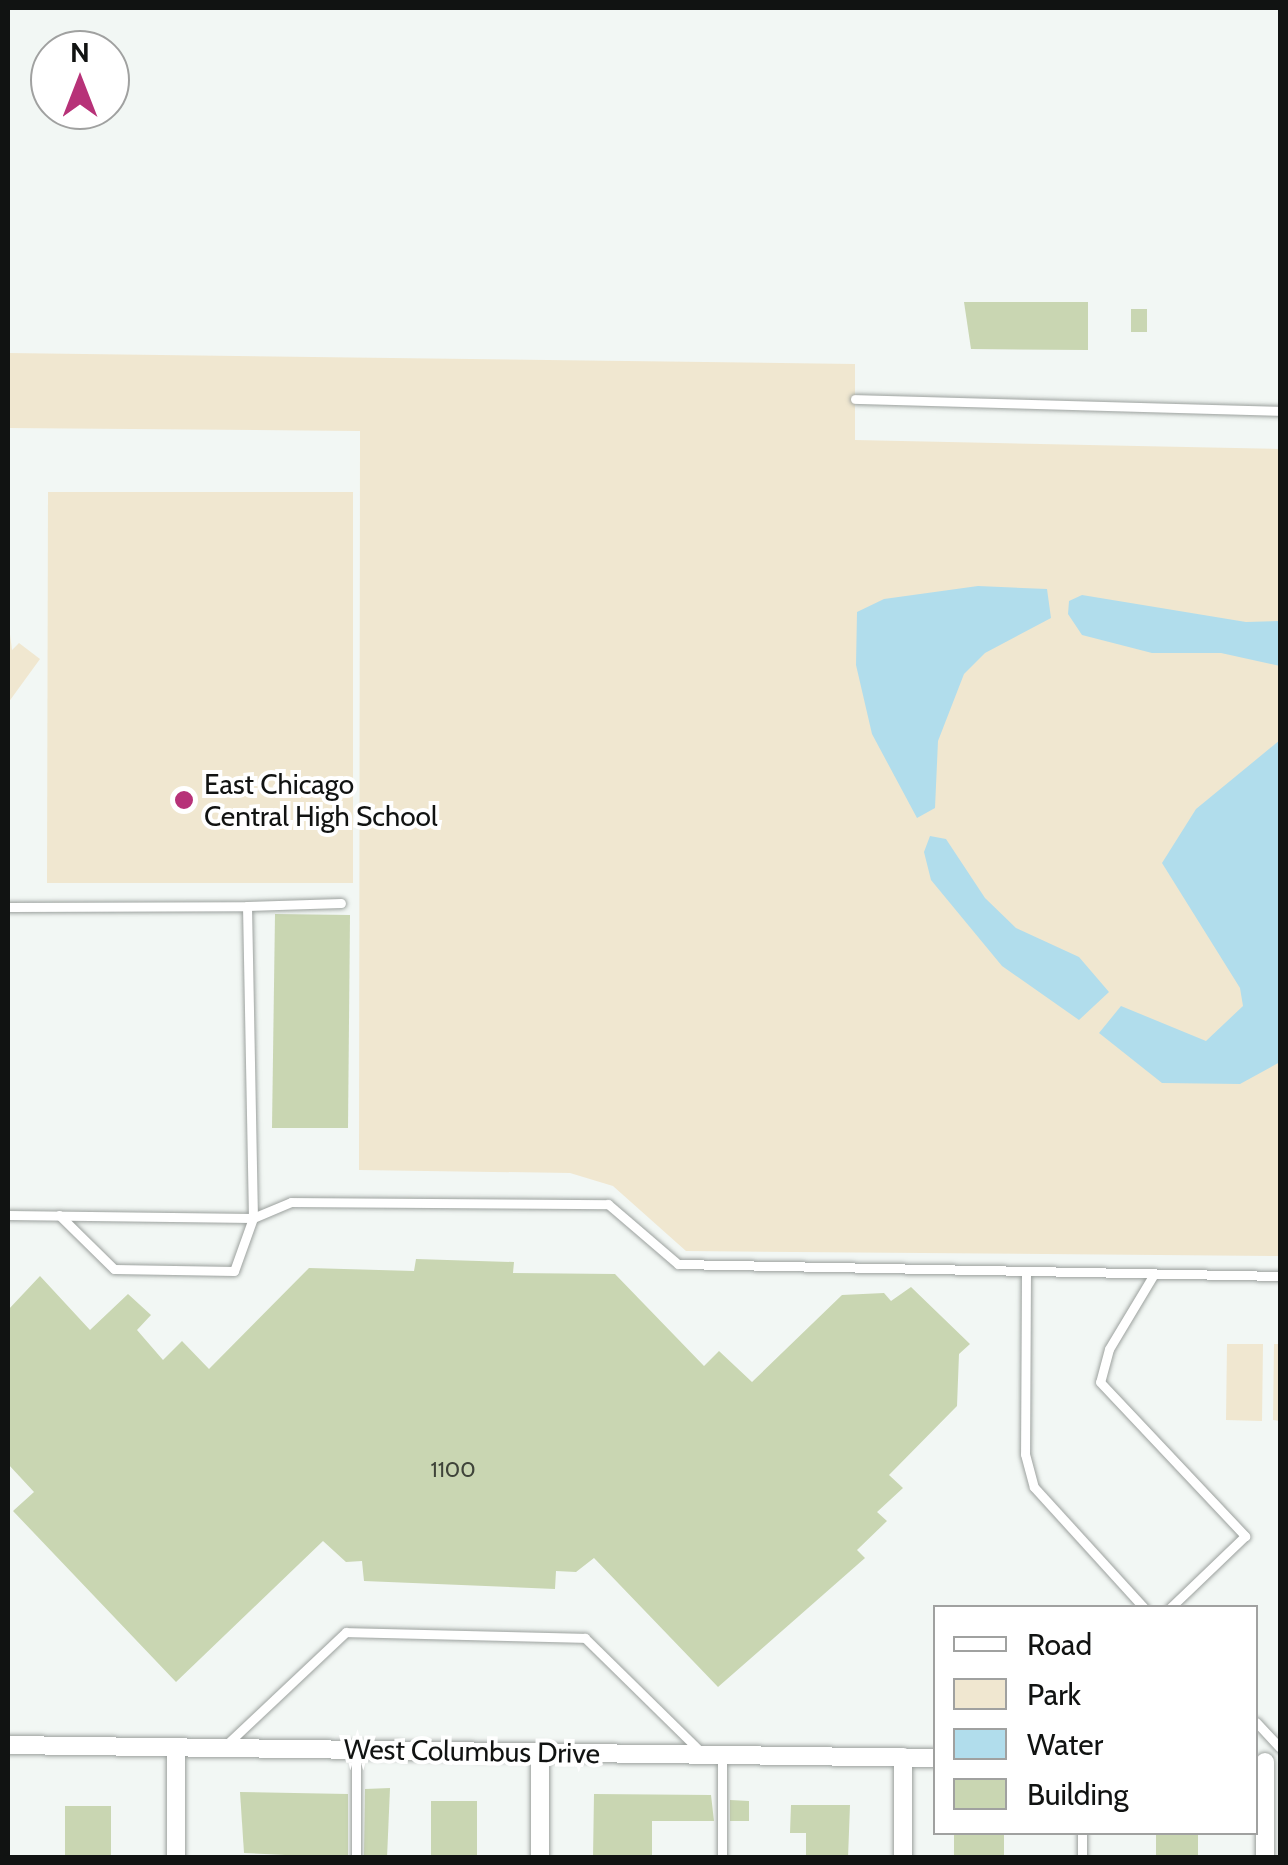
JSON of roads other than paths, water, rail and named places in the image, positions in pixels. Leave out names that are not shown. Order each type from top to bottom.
[{"type":"street","name":"West Columbus Drive","points":[[8,1745],[933,1758]]},
{"type":"street","points":[[176,1747],[176,1858]]},
{"type":"street","points":[[540,1752],[540,1858]]},
{"type":"street","points":[[902,1757],[902,1858]]},
{"type":"street","points":[[1265,1858],[1267,1762]]},
{"type":"lane","points":[[855,400],[1280,411]]},
{"type":"lane","points":[[8,907],[341,903]]},
{"type":"lane","points":[[59,1215],[114,1269],[234,1271],[253,1218],[247,906]]},
{"type":"lane","points":[[8,1215],[253,1218],[291,1202],[608,1204],[678,1264],[1280,1276]]},
{"type":"lane","points":[[1026,1272],[1025,1454],[1034,1487],[1141,1605]]},
{"type":"lane","points":[[1154,1274],[1109,1349],[1100,1382],[1245,1536],[1173,1605]]},
{"type":"lane","points":[[224,1748],[346,1632],[585,1638],[713,1755],[722,1858]]},
{"type":"lane","points":[[1258,1724],[1280,1748]]},
{"type":"lane","points":[[356,1750],[356,1858]]},
{"type":"water","points":[[978,586],[1047,589],[1051,618],[985,653],[964,674],[938,741],[935,808],[917,818],[872,734],[856,665],[857,612],[884,599]]},
{"type":"water","points":[[1082,595],[1246,622],[1280,621],[1280,666],[1221,653],[1152,653],[1082,635],[1068,614],[1069,601]]},
{"type":"water","points":[[1280,740],[1280,1062],[1240,1084],[1162,1083],[1099,1033],[1121,1006],[1206,1041],[1243,1006],[1240,988],[1162,863],[1196,809]]},
{"type":"water","points":[[930,836],[946,839],[985,898],[1016,928],[1079,957],[1109,992],[1079,1020],[1002,966],[931,880],[924,852]]},
{"type":"place","name":"East Chicago Central High School","points":[[184,800]]}]
